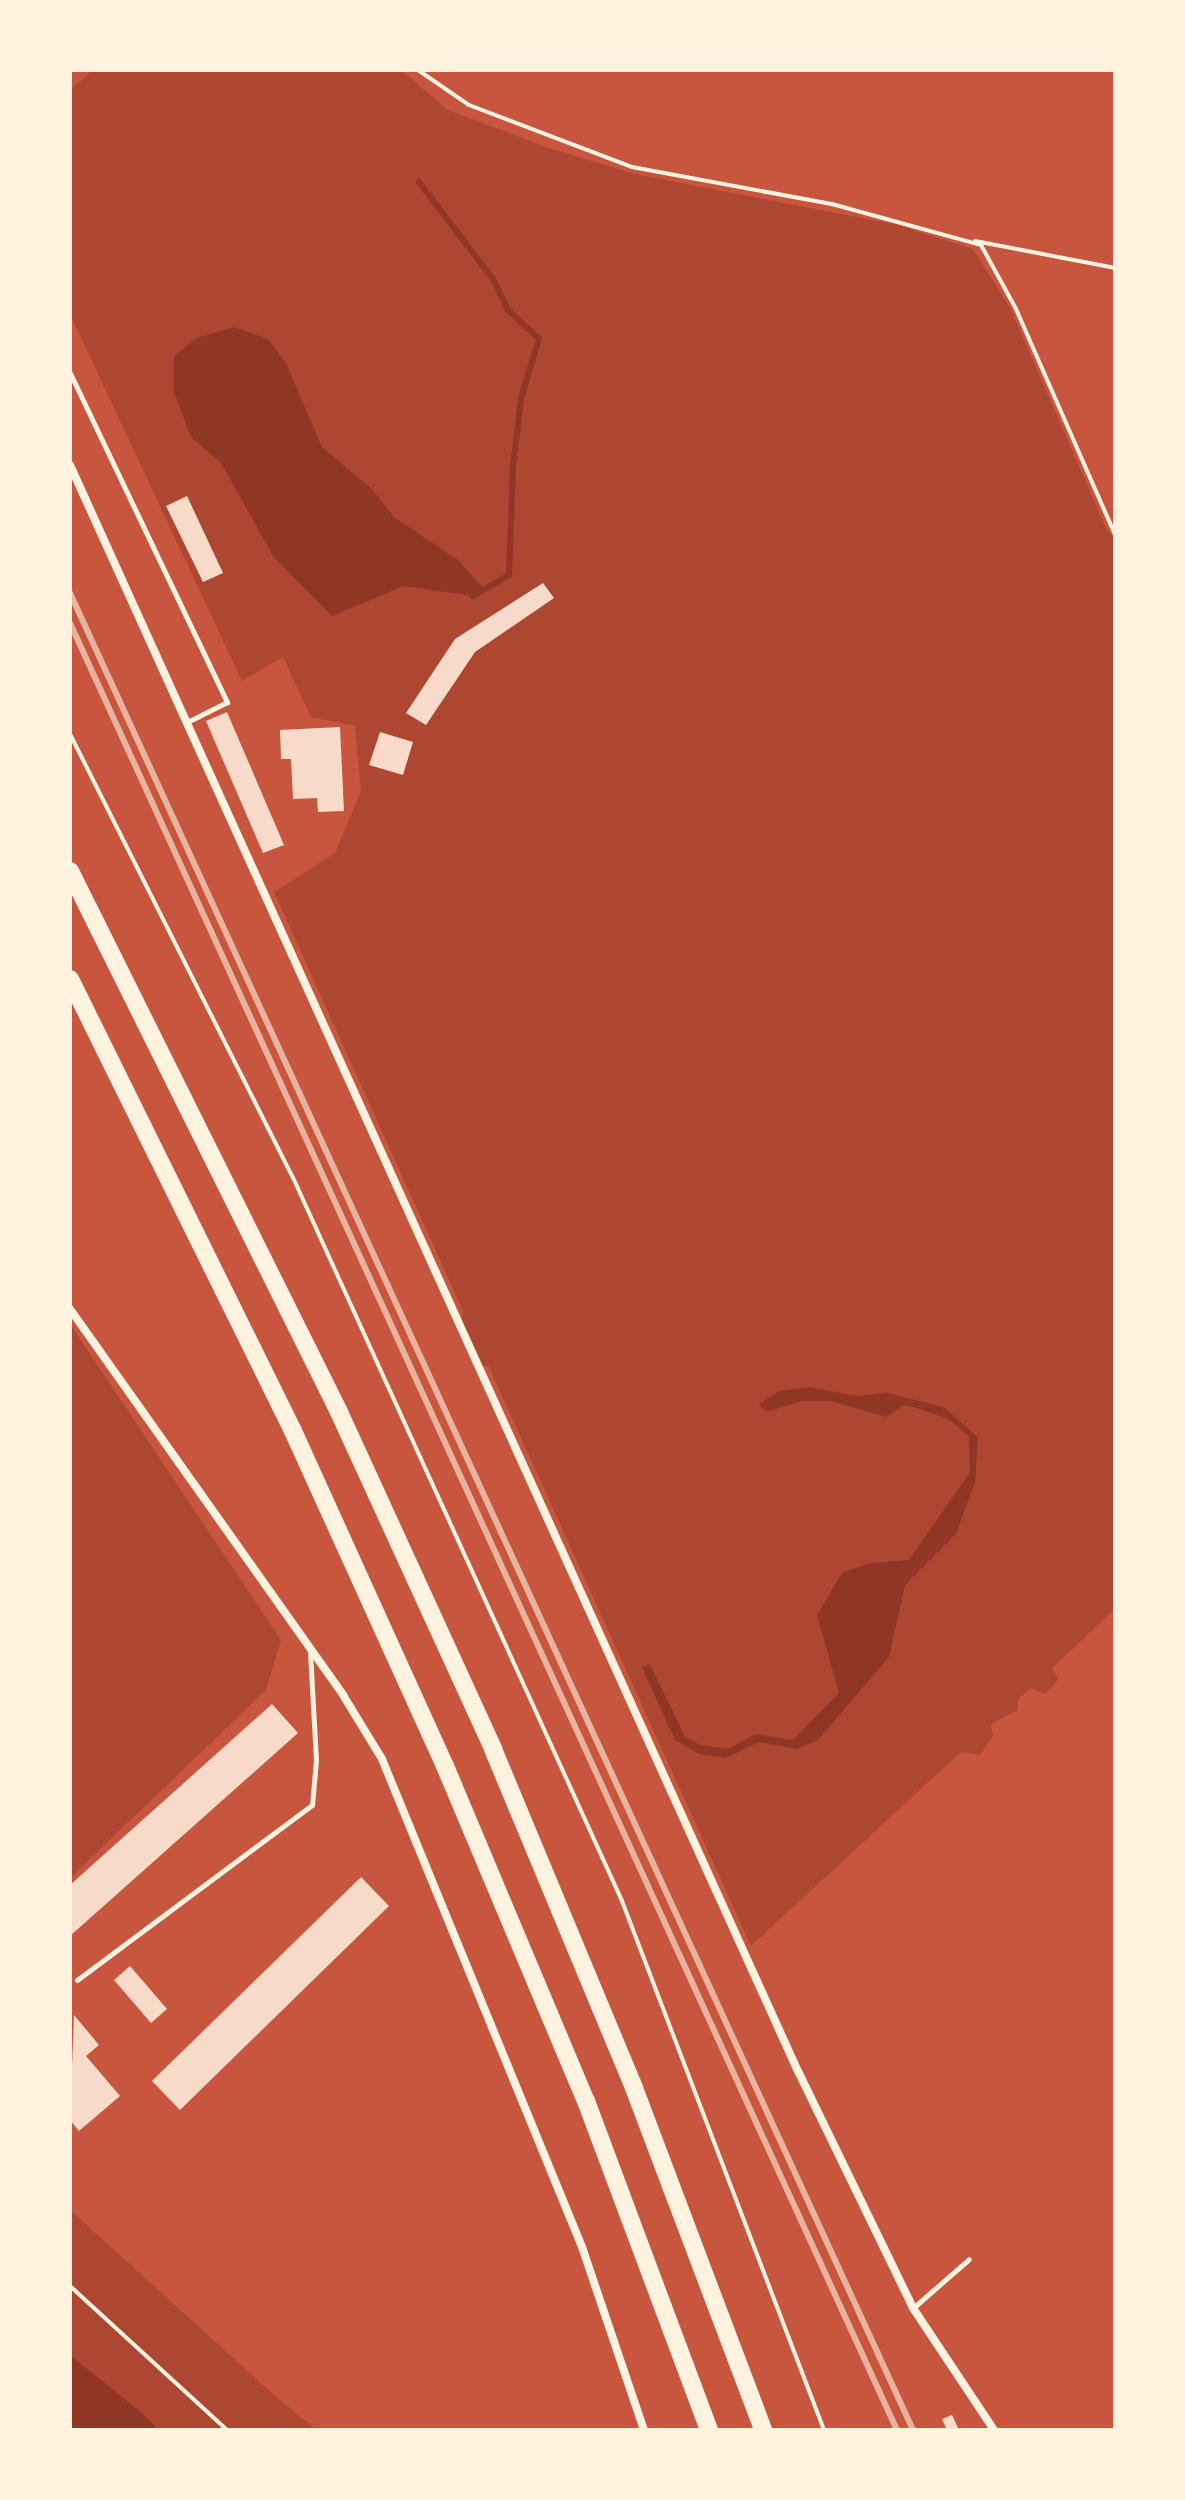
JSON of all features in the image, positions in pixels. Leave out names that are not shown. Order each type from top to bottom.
[{"type":"highway","points":[[70,871],[339,1412],[493,1749],[634,2088],[763,2430]]},
{"type":"highway","points":[[70,979],[293,1431],[445,1766],[586,2101],[709,2430]]},
{"type":"street","points":[[70,465],[798,2071],[913,2308],[994,2430]]},
{"type":"street","points":[[70,1309],[310,1649],[382,1759],[582,2247],[644,2430]]},
{"type":"lane","points":[[70,373],[227,702],[187,722]]},
{"type":"lane","points":[[77,1980],[312,1805],[316,1760],[310,1649]]},
{"type":"lane","points":[[913,2308],[969,2259]]},
{"type":"path","points":[[418,70],[469,105],[619,163],[816,201],[981,245],[1016,309],[1115,535]]},
{"type":"path","points":[[972,242],[1115,268]]},
{"type":"path","points":[[70,734],[295,1182],[622,1901],[824,2430]]},
{"type":"path","points":[[70,2286],[227,2430]]},
{"type":"shaded area","points":[[93,70],[401,70],[448,110],[549,148],[635,174],[898,225],[973,249],[1010,308],[1107,530],[1115,538],[1115,1609],[1052,1668],[1058,1678],[1054,1686],[1044,1694],[1031,1688],[1018,1699],[1018,1710],[991,1724],[993,1736],[980,1755],[961,1752],[751,1946],[489,1367],[478,1364],[461,1327],[463,1311],[274,892],[335,853],[361,791],[355,726],[311,717],[283,657],[242,681],[70,314],[70,90]]},
{"type":"shaded area","points":[[234,327],[268,339],[286,363],[322,447],[372,489],[394,517],[458,560],[483,588],[473,596],[404,586],[332,616],[273,556],[221,463],[191,437],[174,392],[174,356],[197,338]]},
{"type":"shaded area","points":[[70,1324],[281,1640],[266,1690],[70,1878]]},
{"type":"shaded area","points":[[809,1387],[857,1396],[888,1393],[944,1407],[978,1438],[975,1482],[956,1534],[905,1585],[889,1657],[818,1740],[796,1749],[759,1742],[726,1758],[699,1754],[675,1740],[642,1667],[650,1664],[685,1737],[701,1745],[728,1749],[755,1734],[793,1740],[839,1693],[817,1615],[842,1573],[870,1563],[909,1560],[970,1472],[969,1436],[948,1419],[921,1409],[904,1405],[886,1417],[831,1401],[802,1401],[766,1412],[759,1404],[779,1391]]},
{"type":"shaded area","points":[[70,2210],[317,2430],[159,2430],[70,2355]]},
{"type":"shaded area","points":[[70,2355],[143,2414],[159,2430],[70,2430]]},
{"type":"building","points":[[187,496],[223,573],[203,582],[166,506]]},
{"type":"building","points":[[543,583],[554,598],[475,652],[426,725],[406,713],[455,639]]},
{"type":"building","points":[[227,712],[284,845],[263,853],[206,721]]},
{"type":"building","points":[[340,727],[344,811],[318,812],[317,798],[293,799],[291,759],[281,759],[280,730]]},
{"type":"building","points":[[380,732],[413,742],[403,775],[369,765]]},
{"type":"building","points":[[272,1704],[298,1733],[70,1936],[70,1885]]},
{"type":"building","points":[[361,1877],[389,1906],[180,2110],[152,2081]]},
{"type":"building","points":[[130,1966],[167,2009],[151,2023],[114,1980]]},
{"type":"building","points":[[74,2015],[99,2045],[86,2056],[120,2096],[79,2131],[70,2120]]},
{"type":"building","points":[[952,2415],[959,2430],[947,2430],[942,2419]]},
{"type":"waterway","points":[[419,182],[493,279],[508,310],[539,339],[521,398],[513,467],[509,575],[473,596]]},
{"type":"railway","points":[[70,593],[913,2430]]},
{"type":"railway","points":[[70,623],[897,2430]]}]
